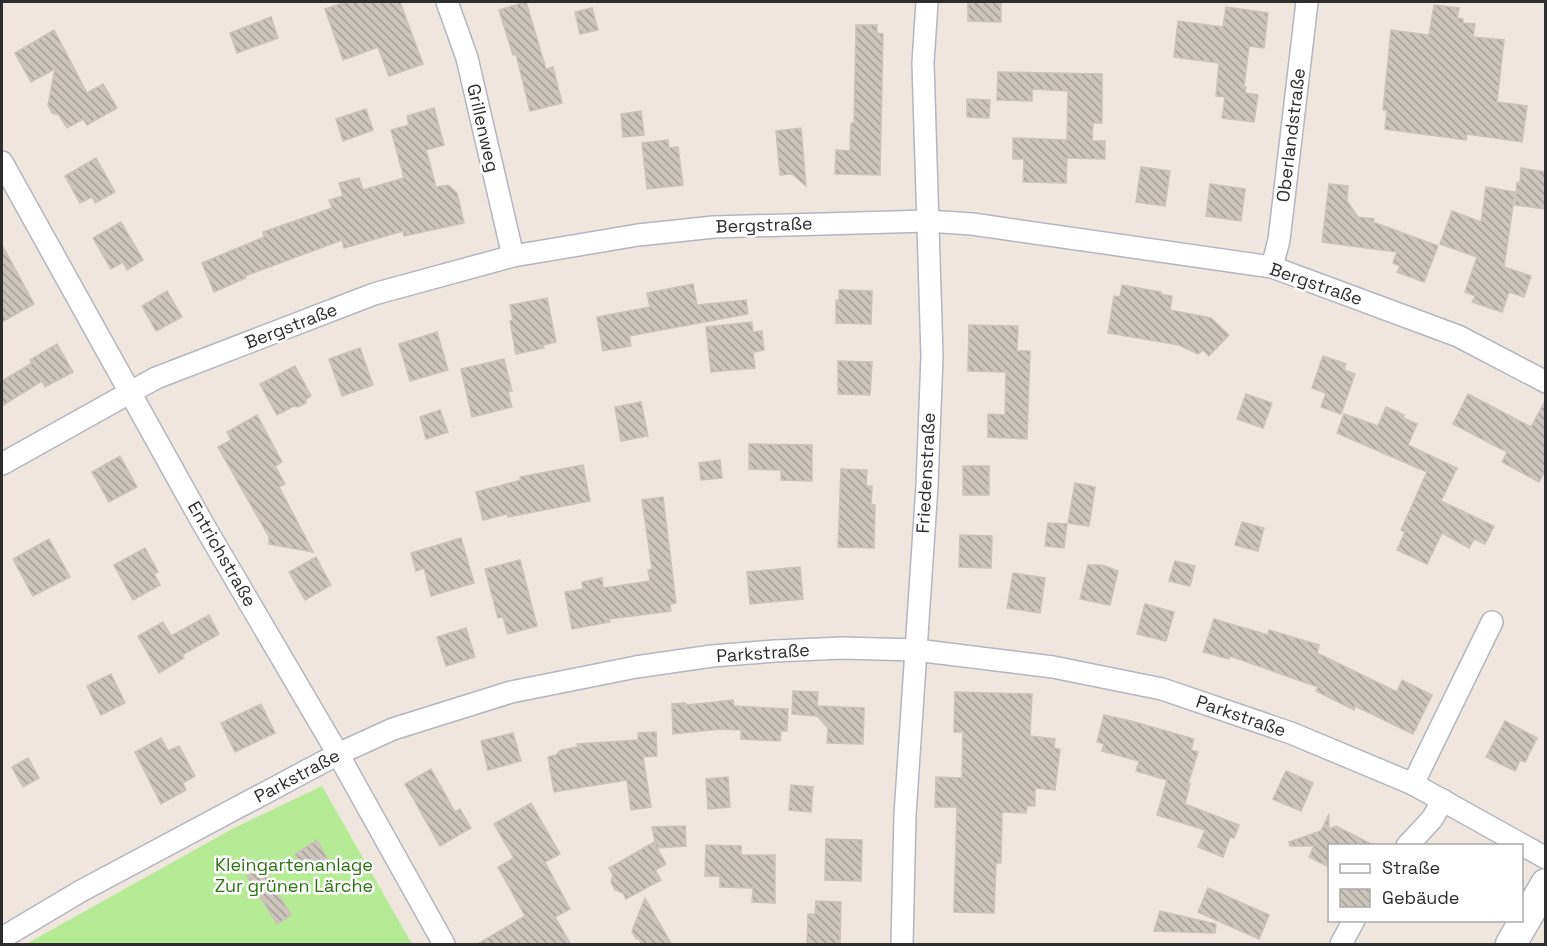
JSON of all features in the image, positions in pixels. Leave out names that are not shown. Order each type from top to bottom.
[{"type":"main road","points":[[1511,945],[1545,884]]},
{"type":"street","name":"Grillenweg","points":[[447,2],[467,58],[513,256]]},
{"type":"street","name":"Friedenstraße","points":[[902,945],[905,815],[927,486],[932,356],[923,63],[927,2]]},
{"type":"street","name":"Oberlandstraße","points":[[1272,267],[1279,240],[1307,2]]},
{"type":"street","name":"Entrichstraße","points":[[2,162],[202,522],[338,754],[444,945]]},
{"type":"street","name":"Bergstraße","points":[[2,465],[130,390],[156,378],[374,294],[513,256],[638,235],[714,226],[927,221],[972,224],[1272,267],[1458,336],[1545,382]]},
{"type":"street","points":[[1413,784],[1492,622]]},
{"type":"street","name":"Parkstraße","points":[[2,938],[81,891],[338,754],[393,729],[512,692],[636,667],[712,656],[775,651],[842,648],[916,650],[1053,667],[1154,687],[1291,733],[1413,784],[1520,844]]},
{"type":"street","points":[[1409,844],[1432,819],[1443,800]]},
{"type":"street","name":"Parkstraße","points":[[1523,845],[1545,858]]},
{"type":"street","points":[[1341,945],[1353,922]]},
{"type":"green space","name":"Kleingartenanlage Zur grünen Lärche","points":[[322,786],[412,944],[26,944],[234,828]]},
{"type":"building","points":[[346,2],[400,2],[423,64],[389,76],[378,47],[343,60],[325,9]]},
{"type":"building","points":[[526,2],[546,69],[553,67],[562,103],[530,111],[516,54],[513,55],[499,10]]},
{"type":"building","points":[[968,2],[1001,2],[1001,22],[968,21]]},
{"type":"building","points":[[1434,5],[1459,8],[1457,18],[1463,19],[1463,23],[1475,24],[1473,37],[1504,40],[1497,102],[1527,106],[1522,142],[1467,134],[1466,140],[1385,129],[1387,110],[1383,110],[1391,30],[1429,35]]},
{"type":"building","points":[[1226,7],[1268,13],[1264,48],[1249,46],[1244,87],[1246,87],[1245,93],[1258,95],[1254,122],[1222,118],[1225,97],[1216,96],[1219,63],[1174,57],[1178,21],[1223,27]]},
{"type":"building","points":[[592,8],[598,30],[580,34],[575,12]]},
{"type":"building","points":[[271,17],[278,38],[237,53],[230,33]]},
{"type":"building","points":[[856,25],[877,25],[877,33],[883,34],[880,175],[835,174],[836,150],[850,151],[851,123],[854,123]]},
{"type":"building","points":[[54,30],[87,93],[103,84],[117,108],[87,125],[83,119],[67,128],[59,115],[52,113],[48,105],[55,69],[31,82],[15,53]]},
{"type":"building","points":[[998,72],[1102,74],[1102,123],[1093,123],[1092,141],[1105,141],[1105,159],[1067,158],[1066,183],[1023,182],[1024,159],[1013,159],[1013,138],[1067,140],[1068,91],[1032,89],[1032,101],[997,100]]},
{"type":"building","points":[[967,99],[990,100],[989,118],[967,117]]},
{"type":"building","points":[[434,108],[444,145],[426,150],[436,187],[448,185],[457,193],[464,223],[404,236],[403,231],[344,248],[342,240],[245,276],[246,278],[214,292],[202,263],[264,237],[263,232],[332,208],[329,200],[343,196],[339,183],[359,178],[363,190],[404,178],[391,130],[409,125],[407,116]]},
{"type":"building","points":[[366,109],[373,130],[343,141],[336,119]]},
{"type":"building","points":[[641,111],[644,135],[623,137],[621,114]]},
{"type":"building","points":[[801,128],[806,186],[792,174],[780,175],[776,131]]},
{"type":"building","points":[[668,140],[669,148],[678,147],[683,185],[647,189],[642,143]]},
{"type":"building","points":[[96,158],[115,192],[95,203],[92,197],[80,203],[65,176]]},
{"type":"building","points":[[1141,167],[1170,171],[1165,206],[1136,202]]},
{"type":"building","points":[[1521,168],[1545,172],[1545,209],[1515,205]]},
{"type":"building","points":[[1210,184],[1245,189],[1241,221],[1206,216]]},
{"type":"building","points":[[1329,184],[1348,186],[1347,201],[1358,217],[1374,219],[1373,222],[1438,246],[1424,282],[1397,272],[1400,266],[1393,263],[1397,252],[1322,242]]},
{"type":"building","points":[[1486,187],[1515,192],[1504,267],[1531,276],[1524,297],[1509,292],[1502,312],[1472,302],[1475,296],[1465,292],[1477,257],[1440,244],[1452,211],[1481,222]]},
{"type":"building","points":[[121,222],[143,260],[127,270],[123,262],[111,269],[93,238]]},
{"type":"building","points":[[2,245],[34,304],[2,322]]},
{"type":"building","points":[[693,284],[697,305],[746,300],[748,314],[629,336],[631,346],[603,351],[597,317],[650,307],[647,293]]},
{"type":"building","points":[[1122,285],[1172,296],[1170,310],[1211,318],[1229,335],[1209,356],[1203,350],[1198,354],[1179,345],[1108,333],[1114,296],[1120,297]]},
{"type":"building","points":[[839,290],[872,291],[871,324],[836,323],[836,300],[839,300]]},
{"type":"building","points":[[167,291],[182,317],[156,331],[142,306]]},
{"type":"building","points":[[547,298],[556,342],[543,345],[544,348],[516,354],[510,321],[513,320],[510,305]]},
{"type":"building","points":[[752,322],[753,332],[762,331],[764,350],[753,352],[755,368],[711,372],[706,327]]},
{"type":"building","points":[[969,325],[1018,326],[1017,351],[1030,351],[1027,439],[988,437],[988,414],[1005,415],[1006,372],[968,371]]},
{"type":"building","points":[[437,332],[448,370],[410,381],[399,344]]},
{"type":"building","points":[[57,344],[73,372],[45,387],[42,381],[2,406],[2,381],[32,363],[30,360]]},
{"type":"building","points":[[360,348],[373,385],[342,396],[329,359]]},
{"type":"building","points":[[1323,356],[1346,364],[1344,370],[1355,374],[1341,414],[1321,407],[1326,393],[1312,388]]},
{"type":"building","points":[[504,359],[512,391],[508,392],[512,407],[472,417],[461,369]]},
{"type":"building","points":[[838,361],[872,362],[870,395],[838,394]]},
{"type":"building","points":[[295,366],[311,396],[306,399],[306,403],[298,407],[294,406],[277,415],[260,384]]},
{"type":"building","points":[[1246,394],[1272,403],[1263,428],[1237,419]]},
{"type":"building","points":[[1468,394],[1531,427],[1545,401],[1545,471],[1539,482],[1502,462],[1507,452],[1453,424]]},
{"type":"building","points":[[641,402],[648,436],[621,441],[615,407]]},
{"type":"building","points":[[1386,407],[1417,424],[1408,445],[1457,468],[1441,501],[1494,526],[1485,544],[1474,539],[1469,548],[1442,533],[1427,564],[1397,550],[1405,532],[1401,530],[1427,472],[1337,433],[1344,414],[1378,426]]},
{"type":"building","points":[[440,410],[448,432],[426,439],[420,417]]},
{"type":"building","points":[[257,415],[282,462],[275,466],[285,484],[279,487],[313,552],[269,544],[269,537],[218,447],[231,440],[227,432]]},
{"type":"building","points":[[749,444],[812,445],[812,481],[781,480],[781,470],[749,469]]},
{"type":"building","points":[[120,456],[137,487],[109,502],[92,472]]},
{"type":"building","points":[[720,460],[722,478],[701,480],[699,463]]},
{"type":"building","points":[[583,465],[590,501],[483,520],[476,492],[521,480],[520,477]]},
{"type":"building","points":[[963,466],[989,466],[989,495],[963,495]]},
{"type":"building","points":[[841,469],[867,470],[866,486],[872,486],[871,504],[875,505],[874,548],[838,547]]},
{"type":"building","points":[[1075,483],[1095,487],[1089,526],[1068,523]]},
{"type":"building","points":[[663,497],[676,603],[670,604],[671,611],[609,619],[610,622],[572,629],[565,592],[583,589],[582,582],[602,578],[603,588],[650,581],[648,570],[652,569],[642,500]]},
{"type":"building","points":[[1242,522],[1264,528],[1258,551],[1235,545]]},
{"type":"building","points":[[1048,523],[1067,524],[1064,548],[1045,546]]},
{"type":"building","points":[[960,535],[992,536],[991,568],[959,567]]},
{"type":"building","points":[[461,538],[474,583],[431,596],[424,568],[416,571],[411,553]]},
{"type":"building","points":[[49,539],[70,577],[33,596],[13,559]]},
{"type":"building","points":[[145,548],[158,572],[154,574],[160,585],[133,600],[114,565]]},
{"type":"building","points":[[316,557],[331,585],[305,600],[289,572]]},
{"type":"building","points":[[520,560],[537,626],[508,634],[503,617],[498,618],[485,569]]},
{"type":"building","points":[[1175,561],[1195,566],[1190,586],[1169,581]]},
{"type":"building","points":[[1088,565],[1102,565],[1118,571],[1110,605],[1080,599]]},
{"type":"building","points":[[800,567],[803,599],[750,604],[747,572]]},
{"type":"building","points":[[1013,573],[1045,578],[1040,613],[1007,608]]},
{"type":"building","points":[[1145,604],[1174,612],[1166,641],[1137,634]]},
{"type":"building","points":[[209,615],[219,634],[182,655],[184,658],[159,673],[138,636],[163,622],[171,636]]},
{"type":"building","points":[[1214,619],[1268,635],[1269,630],[1319,645],[1317,653],[1397,692],[1402,680],[1432,695],[1413,734],[1355,706],[1354,710],[1316,691],[1318,687],[1230,656],[1229,659],[1203,652]]},
{"type":"building","points":[[466,628],[475,657],[446,666],[437,637]]},
{"type":"building","points":[[111,674],[125,703],[101,715],[87,686]]},
{"type":"building","points":[[793,691],[818,692],[817,706],[864,708],[863,744],[827,743],[828,728],[817,716],[792,714]]},
{"type":"building","points":[[955,692],[1032,694],[1030,736],[1055,739],[1054,748],[1060,749],[1055,790],[1035,788],[1035,806],[1027,806],[1026,813],[1002,812],[1001,863],[996,863],[994,913],[954,912],[957,807],[935,807],[936,777],[962,778],[963,732],[954,732]]},
{"type":"building","points":[[733,700],[734,706],[788,709],[787,731],[781,731],[780,741],[741,739],[741,730],[721,729],[673,734],[672,704],[685,703],[687,705]]},
{"type":"building","points":[[261,704],[275,733],[235,752],[221,723]]},
{"type":"building","points":[[1104,715],[1194,739],[1191,750],[1198,752],[1188,784],[1190,784],[1185,804],[1239,825],[1234,838],[1230,837],[1223,857],[1198,847],[1205,830],[1157,815],[1167,780],[1136,771],[1139,761],[1102,751],[1104,744],[1097,742]]},
{"type":"building","points":[[1505,721],[1537,738],[1525,762],[1520,760],[1515,771],[1486,757]]},
{"type":"building","points":[[656,732],[657,756],[643,757],[651,807],[631,810],[627,780],[554,792],[548,757],[556,755],[561,750],[578,747],[577,744],[638,740],[638,733]]},
{"type":"building","points":[[513,733],[521,761],[488,770],[481,741]]},
{"type":"building","points":[[161,738],[168,751],[179,746],[195,776],[183,783],[186,790],[161,804],[135,752]]},
{"type":"building","points":[[28,758],[39,778],[23,787],[12,767]]},
{"type":"building","points":[[431,769],[455,812],[460,809],[471,828],[440,846],[405,784]]},
{"type":"building","points":[[1286,771],[1313,783],[1301,811],[1273,799]]},
{"type":"building","points":[[728,777],[730,807],[708,809],[706,779]]},
{"type":"building","points":[[791,785],[813,787],[811,812],[789,810]]},
{"type":"building","points":[[531,803],[560,854],[545,862],[570,909],[555,917],[571,945],[476,945],[525,916],[498,867],[514,858],[494,824]]},
{"type":"building","points":[[1329,814],[1329,829],[1336,826],[1371,844],[1328,844],[1328,866],[1309,857],[1314,846],[1290,846],[1289,842],[1321,831]]},
{"type":"building","points":[[685,826],[686,846],[657,848],[666,864],[655,870],[661,880],[626,899],[623,893],[615,890],[611,882],[613,875],[609,868],[654,842],[656,846],[652,827]]},
{"type":"building","points":[[826,839],[862,840],[861,881],[825,880]]},
{"type":"building","points":[[317,840],[328,860],[306,873],[295,854]]},
{"type":"building","points":[[706,845],[741,846],[741,855],[775,855],[775,903],[752,902],[753,888],[720,887],[720,876],[705,876]]},
{"type":"building","points":[[262,867],[291,915],[277,924],[247,876]]},
{"type":"building","points":[[1208,888],[1269,915],[1259,939],[1198,912]]},
{"type":"building","points":[[645,898],[672,945],[642,945],[639,939],[636,939],[632,931]]},
{"type":"building","points":[[816,901],[841,902],[840,945],[807,945],[808,914],[815,914]]},
{"type":"building","points":[[1160,911],[1216,924],[1215,933],[1154,931]]}]
